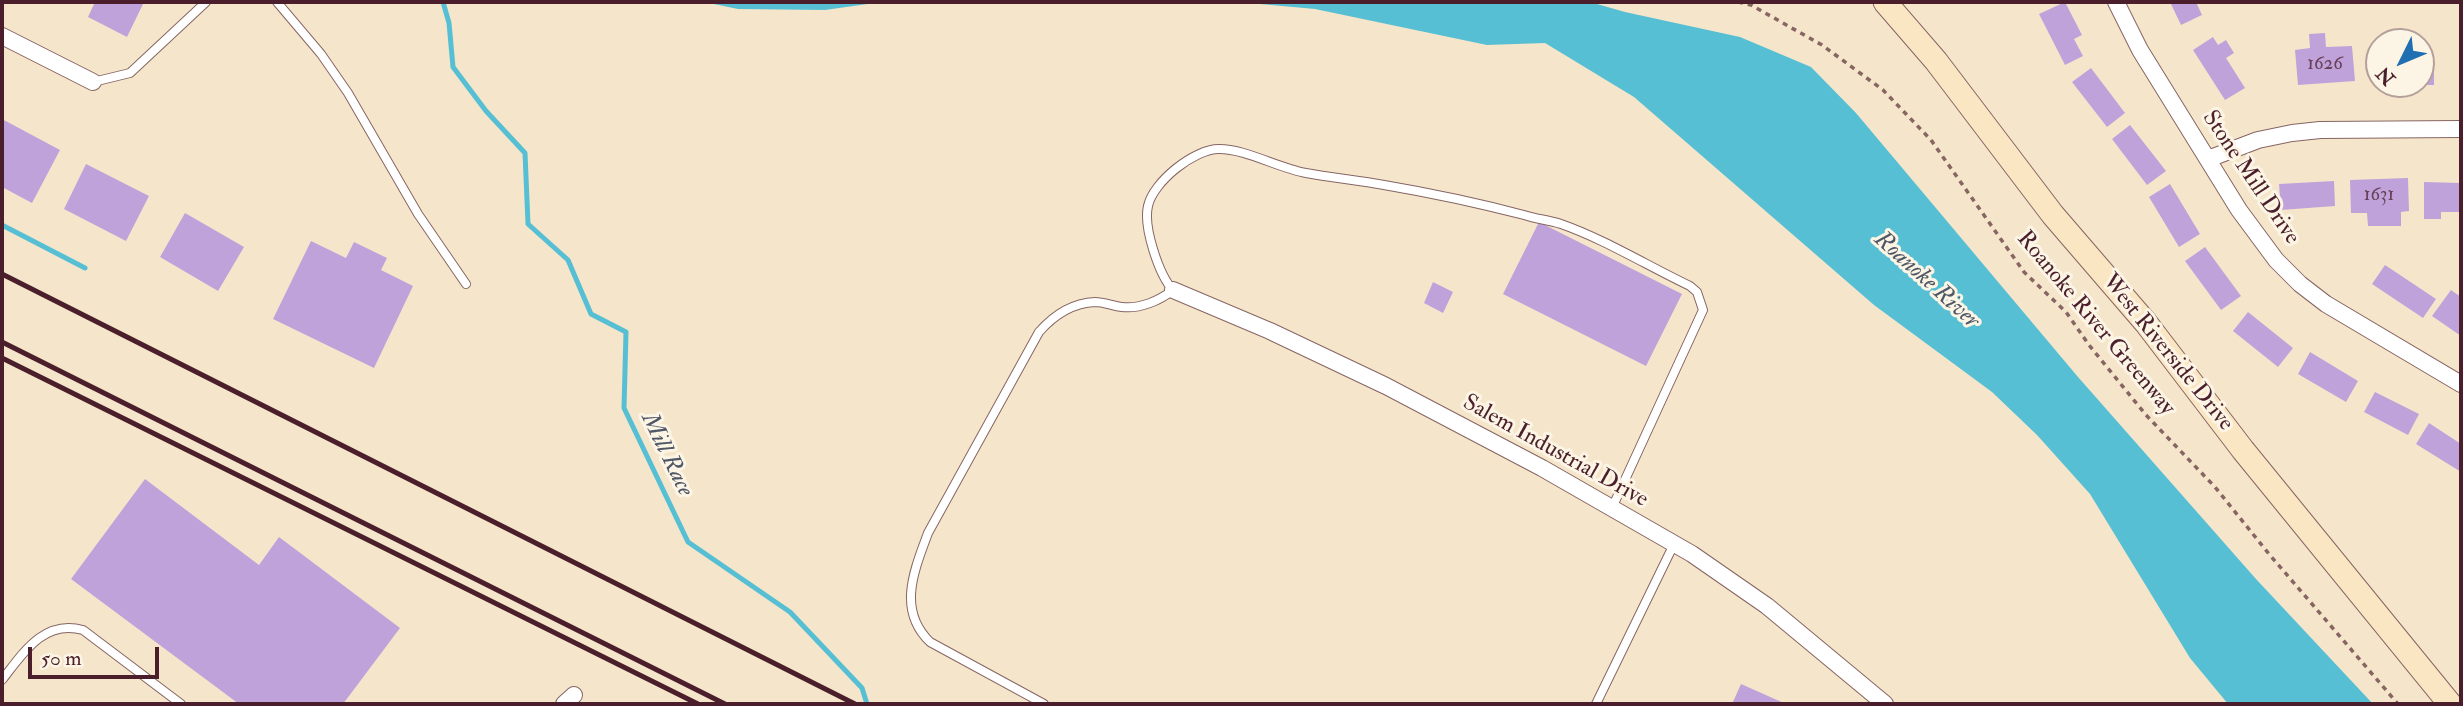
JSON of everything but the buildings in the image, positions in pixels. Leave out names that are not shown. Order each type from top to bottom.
[{"type":"street","name":"West Riverside Drive","points":[[1885,2],[1943,70],[2053,215],[2146,323],[2244,450],[2450,704]]},
{"type":"street","name":"Stone Mill Drive","points":[[2116,2],[2140,50],[2258,239],[2300,284],[2326,304],[2461,384]]},
{"type":"street","points":[[2,36],[93,82]]},
{"type":"street","points":[[2208,159],[2258,140],[2292,133],[2320,130],[2461,129]]},
{"type":"street","name":"Salem Industrial Drive","points":[[1173,290],[1270,331],[1386,386],[1542,468],[1674,544],[1767,606],[1885,704]]},
{"type":"lane","points":[[93,82],[130,73],[206,2]]},
{"type":"lane","points":[[277,2],[321,54],[341,83],[418,214],[466,284]]},
{"type":"lane","points":[[1044,704],[930,642],[920,632],[910,608],[920,556],[928,533],[1026,355],[1039,332],[1051,319],[1081,304],[1098,302],[1124,307],[1141,306],[1173,290],[1165,282],[1160,270],[1146,220],[1148,206],[1153,192],[1164,179],[1203,152],[1218,149],[1237,152],[1288,170],[1383,184],[1483,204],[1559,223],[1690,286],[1696,292],[1703,310],[1612,508]]},
{"type":"lane","points":[[1596,704],[1674,544]]},
{"type":"lane","points":[[2,680],[46,632],[60,627],[73,628],[83,630],[181,704]]},
{"type":"path","name":"Roanoke River Greenway","points":[[1738,2],[1751,5],[1822,45],[1883,90],[1921,130],[2024,272],[2066,312],[2146,415],[2216,487],[2269,554],[2398,704]]},
{"type":"water","points":[[704,2],[882,2],[825,10],[738,9]]},
{"type":"water","name":"Roanoke River","points":[[1238,2],[1590,2],[1740,37],[1811,67],[1856,113],[2078,377],[2256,579],[2373,704],[2228,704],[2190,658],[2090,494],[2037,435],[1992,392],[1874,305],[1634,97],[1545,43],[1487,45],[1315,9]]},
{"type":"waterway","name":"Mill Race","points":[[443,2],[449,23],[453,67],[486,111],[525,153],[528,224],[568,260],[591,314],[626,332],[624,408],[688,542],[790,612],[862,688],[867,704]]},
{"type":"waterway","name":"Mill Race","points":[[2,225],[85,268]]},
{"type":"railway","points":[[2,274],[855,704]]},
{"type":"railway","points":[[2,342],[725,704]]},
{"type":"railway","points":[[2,358],[698,704]]}]
